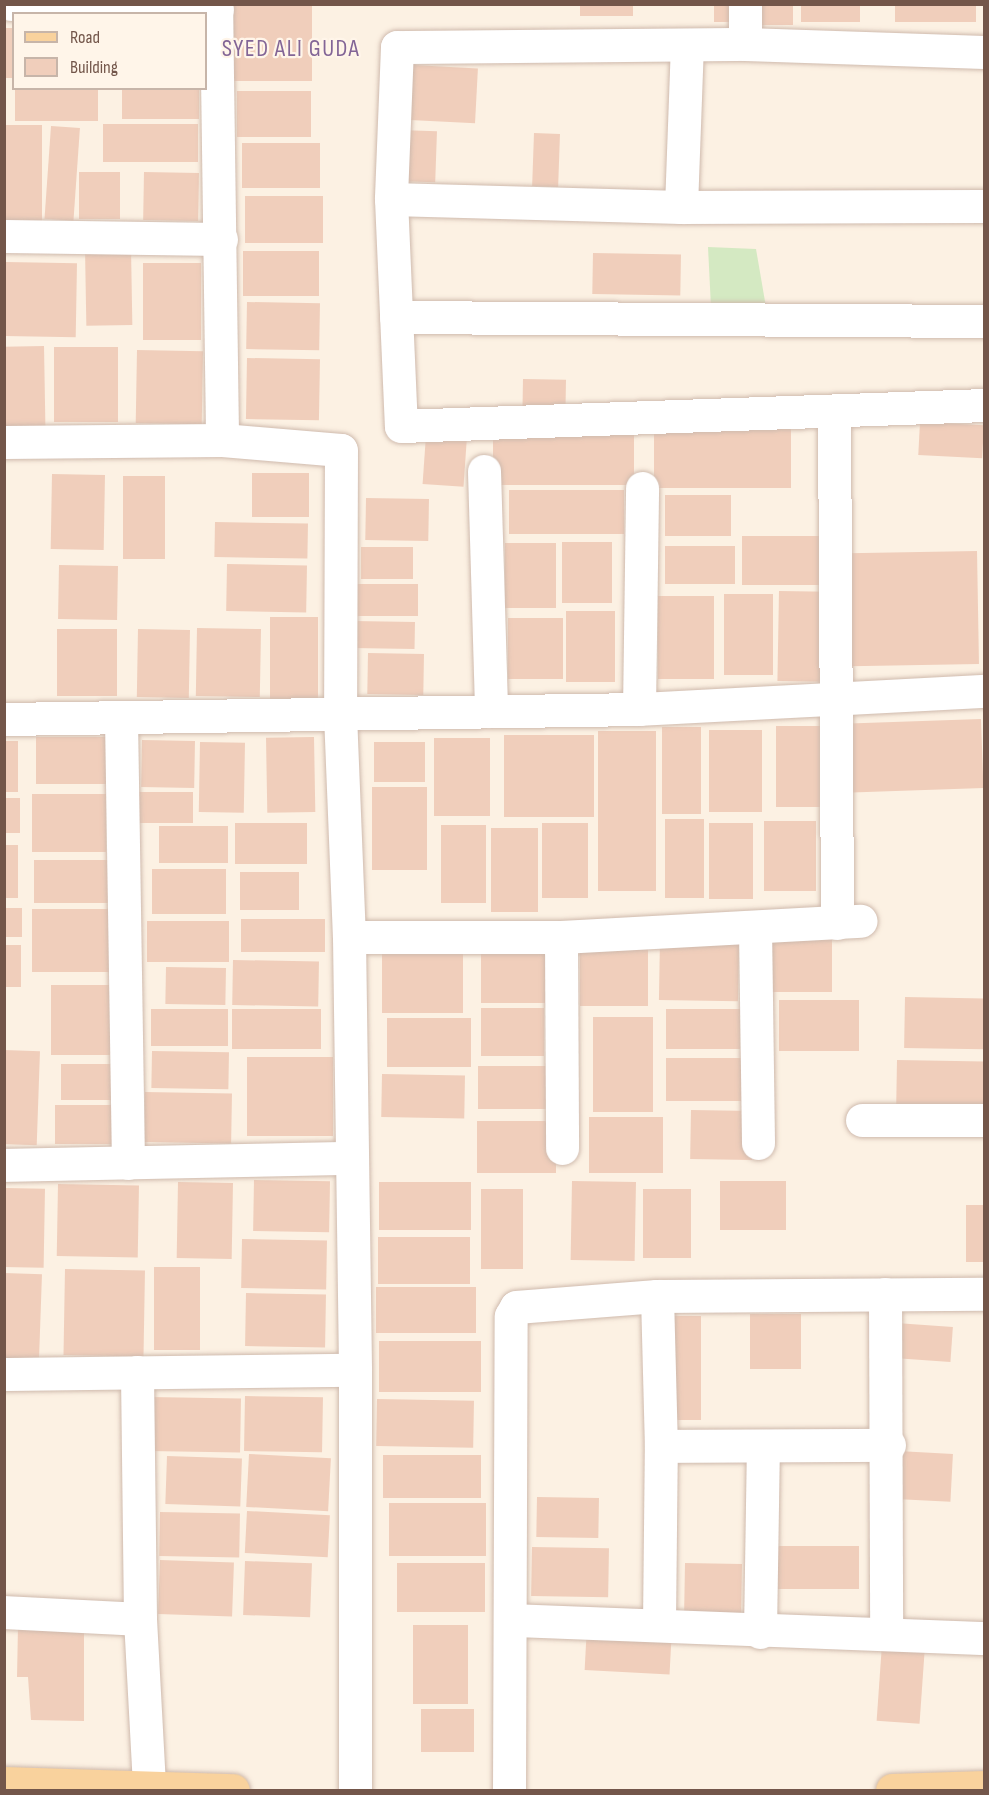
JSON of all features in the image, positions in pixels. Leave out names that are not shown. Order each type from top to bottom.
[{"type":"main road","points":[[4,1783],[149,1785],[233,1791]]},
{"type":"main road","points":[[892,1791],[984,1787]]},
{"type":"street","points":[[11,4],[216,7],[222,440]]},
{"type":"street","points":[[744,44],[745,4]]},
{"type":"street","points":[[984,52],[744,44],[397,47],[391,199],[401,426],[984,405]]},
{"type":"street","points":[[681,207],[687,45]]},
{"type":"street","points":[[391,199],[681,207],[984,206]]},
{"type":"street","points":[[4,236],[221,239]]},
{"type":"street","points":[[396,317],[984,321]]},
{"type":"street","points":[[349,937],[561,937],[849,922],[836,697],[834,412]]},
{"type":"street","points":[[4,442],[222,440],[341,450],[340,714],[349,937],[349,1158],[355,1370],[355,1791]]},
{"type":"street","points":[[484,471],[491,711]]},
{"type":"street","points":[[639,709],[642,488]]},
{"type":"street","points":[[4,719],[639,709],[984,691]]},
{"type":"street","points":[[121,718],[128,1163]]},
{"type":"street","points":[[755,927],[758,1143]]},
{"type":"street","points":[[561,937],[562,1148]]},
{"type":"street","points":[[862,1120],[984,1120]]},
{"type":"street","points":[[4,1165],[349,1158]]},
{"type":"street","points":[[885,1294],[889,1445],[885,1634]]},
{"type":"street","points":[[509,1791],[513,1620],[511,1316],[516,1307],[657,1296],[984,1294]]},
{"type":"street","points":[[657,1296],[661,1446],[659,1624]]},
{"type":"street","points":[[4,1374],[355,1370]]},
{"type":"street","points":[[137,1372],[140,1619],[149,1785]]},
{"type":"street","points":[[661,1446],[889,1445]]},
{"type":"street","points":[[760,1632],[763,1447]]},
{"type":"street","points":[[4,1612],[140,1619]]},
{"type":"street","points":[[513,1620],[659,1624],[760,1632],[984,1638]]},
{"type":"green space","points":[[708,247],[756,249],[767,313],[711,307]]},
{"type":"building","points":[[234,4],[312,4],[312,81],[234,81]]},
{"type":"building","points":[[580,4],[633,4],[633,16],[580,16]]},
{"type":"building","points":[[714,4],[738,4],[738,22],[714,22]]},
{"type":"building","points":[[749,4],[793,4],[793,25],[749,25]]},
{"type":"building","points":[[801,4],[860,4],[860,22],[801,22]]},
{"type":"building","points":[[895,4],[976,4],[976,22],[895,22]]},
{"type":"building","points":[[4,28],[12,28],[12,78],[4,78]]},
{"type":"building","points":[[413,65],[478,68],[475,123],[410,120]]},
{"type":"building","points":[[15,90],[98,90],[98,121],[15,121]]},
{"type":"building","points":[[122,90],[199,90],[199,119],[122,119]]},
{"type":"building","points":[[237,91],[311,91],[311,137],[237,137]]},
{"type":"building","points":[[103,124],[198,124],[198,162],[103,162]]},
{"type":"building","points":[[4,125],[42,125],[42,221],[4,221]]},
{"type":"building","points":[[51,126],[80,128],[73,221],[45,219]]},
{"type":"building","points":[[399,130],[437,131],[435,182],[397,181]]},
{"type":"building","points":[[534,133],[560,134],[558,187],[532,186]]},
{"type":"building","points":[[242,143],[320,143],[320,188],[242,188]]},
{"type":"building","points":[[79,172],[120,172],[120,219],[79,219]]},
{"type":"building","points":[[144,172],[199,173],[198,221],[143,220]]},
{"type":"building","points":[[245,196],[323,196],[323,243],[245,243]]},
{"type":"building","points":[[131,248],[132,325],[86,326],[85,249]]},
{"type":"building","points":[[243,251],[319,251],[319,296],[243,296]]},
{"type":"building","points":[[593,253],[681,255],[680,296],[592,294]]},
{"type":"building","points":[[6,262],[77,263],[76,337],[5,336]]},
{"type":"building","points":[[143,263],[201,263],[201,340],[143,340]]},
{"type":"building","points":[[247,302],[320,303],[319,350],[246,349]]},
{"type":"building","points":[[44,346],[46,433],[6,434],[4,347]]},
{"type":"building","points":[[54,347],[118,347],[118,422],[54,422]]},
{"type":"building","points":[[137,350],[203,351],[202,424],[136,423]]},
{"type":"building","points":[[247,358],[320,359],[319,420],[246,419]]},
{"type":"building","points":[[523,379],[566,380],[565,417],[522,416]]},
{"type":"building","points":[[920,422],[984,425],[982,458],[918,455]]},
{"type":"building","points":[[654,428],[791,428],[791,488],[654,488]]},
{"type":"building","points":[[493,434],[634,434],[634,485],[493,485]]},
{"type":"building","points":[[426,435],[467,438],[463,487],[423,484]]},
{"type":"building","points":[[252,473],[309,473],[309,517],[252,517]]},
{"type":"building","points":[[52,474],[105,475],[104,550],[51,549]]},
{"type":"building","points":[[123,476],[165,476],[165,559],[123,559]]},
{"type":"building","points":[[509,490],[624,490],[624,534],[509,534]]},
{"type":"building","points":[[665,495],[731,495],[731,536],[665,536]]},
{"type":"building","points":[[366,498],[429,499],[428,541],[365,540]]},
{"type":"building","points":[[215,522],[308,524],[307,559],[214,557]]},
{"type":"building","points":[[742,536],[819,536],[819,585],[742,585]]},
{"type":"building","points":[[562,542],[612,542],[612,603],[562,603]]},
{"type":"building","points":[[505,543],[556,543],[556,608],[505,608]]},
{"type":"building","points":[[665,546],[735,546],[735,584],[665,584]]},
{"type":"building","points":[[361,547],[413,547],[413,579],[361,579]]},
{"type":"building","points":[[977,551],[979,664],[850,666],[848,553]]},
{"type":"building","points":[[227,564],[307,565],[306,612],[226,611]]},
{"type":"building","points":[[59,565],[118,566],[117,620],[58,619]]},
{"type":"building","points":[[354,584],[418,584],[418,616],[354,616]]},
{"type":"building","points":[[779,591],[829,592],[827,682],[777,681]]},
{"type":"building","points":[[724,594],[773,594],[773,675],[724,675]]},
{"type":"building","points":[[658,596],[714,596],[714,679],[658,679]]},
{"type":"building","points":[[566,611],[615,611],[615,682],[566,682]]},
{"type":"building","points":[[270,617],[318,617],[318,702],[270,702]]},
{"type":"building","points":[[508,618],[563,618],[563,679],[508,679]]},
{"type":"building","points":[[353,621],[415,622],[415,649],[353,648]]},
{"type":"building","points":[[197,628],[261,629],[260,697],[196,696]]},
{"type":"building","points":[[57,629],[117,629],[117,696],[57,696]]},
{"type":"building","points":[[138,629],[190,630],[189,698],[137,697]]},
{"type":"building","points":[[368,653],[424,654],[423,695],[367,694]]},
{"type":"building","points":[[981,719],[983,788],[844,793],[842,724]]},
{"type":"building","points":[[776,726],[823,726],[823,807],[776,807]]},
{"type":"building","points":[[662,727],[701,727],[701,814],[662,814]]},
{"type":"building","points":[[709,730],[762,730],[762,812],[709,812]]},
{"type":"building","points":[[598,731],[656,731],[656,891],[598,891]]},
{"type":"building","points":[[504,735],[594,735],[594,817],[504,817]]},
{"type":"building","points":[[36,737],[109,737],[109,784],[36,784]]},
{"type":"building","points":[[314,737],[315,812],[267,813],[266,738]]},
{"type":"building","points":[[434,738],[490,738],[490,816],[434,816]]},
{"type":"building","points":[[142,740],[195,741],[194,788],[141,787]]},
{"type":"building","points":[[4,741],[18,741],[18,792],[4,792]]},
{"type":"building","points":[[200,742],[245,743],[244,813],[199,812]]},
{"type":"building","points":[[374,742],[425,742],[425,782],[374,782]]},
{"type":"building","points":[[372,787],[427,787],[427,870],[372,870]]},
{"type":"building","points":[[127,792],[193,792],[193,823],[127,823]]},
{"type":"building","points":[[32,794],[106,794],[106,852],[32,852]]},
{"type":"building","points":[[4,798],[20,798],[20,833],[4,833]]},
{"type":"building","points":[[665,819],[704,819],[704,898],[665,898]]},
{"type":"building","points":[[764,821],[816,821],[816,891],[764,891]]},
{"type":"building","points":[[235,823],[307,823],[307,864],[235,864]]},
{"type":"building","points":[[542,823],[588,823],[588,898],[542,898]]},
{"type":"building","points":[[709,823],[753,823],[753,899],[709,899]]},
{"type":"building","points":[[441,825],[486,825],[486,903],[441,903]]},
{"type":"building","points":[[159,826],[228,826],[228,863],[159,863]]},
{"type":"building","points":[[491,828],[538,828],[538,912],[491,912]]},
{"type":"building","points":[[4,845],[18,845],[18,898],[4,898]]},
{"type":"building","points":[[34,860],[118,860],[118,903],[34,903]]},
{"type":"building","points":[[152,869],[226,869],[226,914],[152,914]]},
{"type":"building","points":[[240,872],[299,872],[299,910],[240,910]]},
{"type":"building","points":[[4,908],[22,908],[22,937],[4,937]]},
{"type":"building","points":[[32,909],[118,909],[118,972],[32,972]]},
{"type":"building","points":[[241,919],[325,919],[325,952],[241,952]]},
{"type":"building","points":[[147,921],[229,921],[229,962],[147,962]]},
{"type":"building","points":[[772,935],[832,935],[832,992],[772,992]]},
{"type":"building","points":[[660,939],[739,940],[738,1001],[659,1000]]},
{"type":"building","points":[[4,945],[21,945],[21,987],[4,987]]},
{"type":"building","points":[[580,946],[648,946],[648,1006],[580,1006]]},
{"type":"building","points":[[382,950],[463,950],[463,1013],[382,1013]]},
{"type":"building","points":[[481,954],[545,954],[545,1003],[481,1003]]},
{"type":"building","points":[[233,960],[319,962],[318,1006],[232,1005]]},
{"type":"building","points":[[166,967],[226,968],[225,1005],[165,1004]]},
{"type":"building","points":[[51,985],[115,985],[115,1055],[51,1055]]},
{"type":"building","points":[[905,997],[984,998],[983,1049],[904,1048]]},
{"type":"building","points":[[779,1000],[859,1000],[859,1051],[779,1051]]},
{"type":"building","points":[[481,1008],[544,1008],[544,1056],[481,1056]]},
{"type":"building","points":[[151,1009],[228,1009],[228,1046],[151,1046]]},
{"type":"building","points":[[232,1009],[321,1009],[321,1049],[232,1049]]},
{"type":"building","points":[[666,1009],[740,1009],[740,1049],[666,1049]]},
{"type":"building","points":[[593,1017],[653,1017],[653,1112],[593,1112]]},
{"type":"building","points":[[387,1018],[471,1018],[471,1067],[387,1067]]},
{"type":"building","points":[[4,1050],[40,1051],[37,1145],[4,1144]]},
{"type":"building","points":[[152,1051],[229,1052],[228,1089],[151,1088]]},
{"type":"building","points":[[247,1057],[333,1057],[333,1136],[247,1136]]},
{"type":"building","points":[[666,1058],[746,1058],[746,1101],[666,1101]]},
{"type":"building","points":[[897,1060],[984,1062],[983,1113],[896,1111]]},
{"type":"building","points":[[61,1064],[124,1064],[124,1100],[61,1100]]},
{"type":"building","points":[[478,1066],[551,1066],[551,1109],[478,1109]]},
{"type":"building","points":[[382,1074],[465,1075],[464,1118],[381,1117]]},
{"type":"building","points":[[145,1092],[232,1094],[231,1144],[144,1142]]},
{"type":"building","points":[[55,1105],[120,1105],[120,1144],[55,1144]]},
{"type":"building","points":[[691,1110],[753,1111],[752,1160],[690,1159]]},
{"type":"building","points":[[589,1117],[663,1117],[663,1173],[589,1173]]},
{"type":"building","points":[[477,1121],[556,1121],[556,1173],[477,1173]]},
{"type":"building","points":[[254,1180],[330,1181],[329,1232],[253,1231]]},
{"type":"building","points":[[572,1181],[636,1182],[635,1261],[571,1260]]},
{"type":"building","points":[[720,1181],[786,1181],[786,1230],[720,1230]]},
{"type":"building","points":[[178,1182],[233,1183],[232,1259],[177,1258]]},
{"type":"building","points":[[379,1182],[471,1182],[471,1230],[379,1230]]},
{"type":"building","points":[[58,1184],[139,1185],[138,1257],[57,1256]]},
{"type":"building","points":[[4,1188],[45,1189],[44,1268],[4,1267]]},
{"type":"building","points":[[481,1189],[523,1189],[523,1269],[481,1269]]},
{"type":"building","points":[[643,1189],[691,1189],[691,1258],[643,1258]]},
{"type":"building","points":[[966,1205],[984,1205],[984,1262],[966,1262]]},
{"type":"building","points":[[378,1237],[470,1237],[470,1284],[378,1284]]},
{"type":"building","points":[[242,1239],[327,1240],[326,1289],[241,1288]]},
{"type":"building","points":[[154,1267],[200,1267],[200,1350],[154,1350]]},
{"type":"building","points":[[65,1269],[145,1270],[143,1356],[63,1355]]},
{"type":"building","points":[[4,1273],[42,1274],[39,1362],[4,1361]]},
{"type":"building","points":[[376,1287],[476,1287],[476,1333],[376,1333]]},
{"type":"building","points":[[246,1293],[326,1294],[325,1347],[245,1346]]},
{"type":"building","points":[[750,1314],[801,1314],[801,1369],[750,1369]]},
{"type":"building","points":[[666,1316],[701,1316],[701,1420],[666,1420]]},
{"type":"building","points":[[896,1323],[953,1327],[950,1362],[894,1358]]},
{"type":"building","points":[[379,1341],[481,1341],[481,1392],[379,1392]]},
{"type":"building","points":[[245,1396],[323,1397],[322,1452],[244,1451]]},
{"type":"building","points":[[149,1397],[241,1399],[240,1453],[148,1451]]},
{"type":"building","points":[[377,1399],[474,1401],[473,1448],[376,1446]]},
{"type":"building","points":[[898,1451],[953,1454],[950,1502],[895,1499]]},
{"type":"building","points":[[249,1454],[331,1458],[328,1511],[246,1507]]},
{"type":"building","points":[[383,1455],[481,1455],[481,1498],[383,1498]]},
{"type":"building","points":[[167,1456],[242,1459],[240,1507],[165,1504]]},
{"type":"building","points":[[537,1497],[599,1498],[598,1538],[536,1537]]},
{"type":"building","points":[[389,1503],[486,1503],[486,1556],[389,1556]]},
{"type":"building","points":[[247,1511],[330,1515],[328,1557],[245,1553]]},
{"type":"building","points":[[160,1512],[240,1513],[239,1557],[159,1556]]},
{"type":"building","points":[[774,1546],[859,1546],[859,1589],[774,1589]]},
{"type":"building","points":[[532,1547],[609,1548],[608,1597],[531,1596]]},
{"type":"building","points":[[160,1560],[234,1563],[232,1617],[158,1614]]},
{"type":"building","points":[[245,1561],[312,1563],[310,1617],[243,1615]]},
{"type":"building","points":[[397,1563],[485,1563],[485,1612],[397,1612]]},
{"type":"building","points":[[685,1563],[742,1564],[741,1618],[684,1617]]},
{"type":"building","points":[[413,1625],[468,1625],[468,1704],[413,1704]]},
{"type":"building","points":[[587,1625],[672,1629],[670,1674],[585,1670]]},
{"type":"building","points":[[18,1626],[84,1627],[84,1721],[31,1720],[28,1677],[17,1677]]},
{"type":"building","points":[[882,1644],[925,1647],[920,1724],[877,1721]]},
{"type":"building","points":[[421,1709],[474,1709],[474,1752],[421,1752]]},
{"type":"district","name":"SYED ALI GUDA","points":[[291,49]]}]
